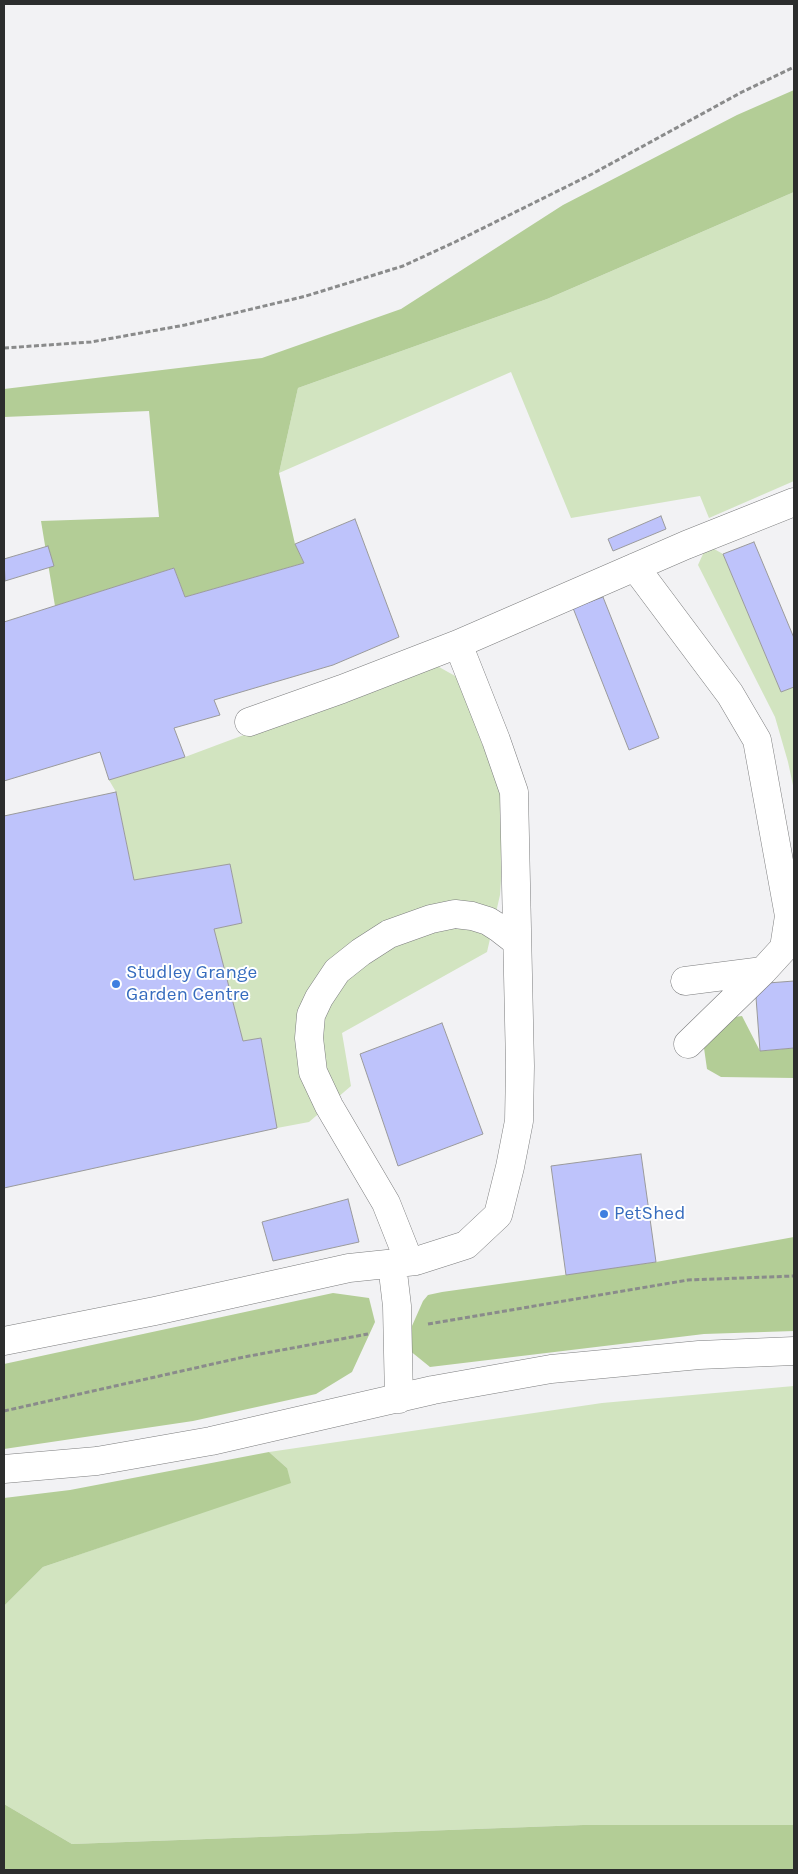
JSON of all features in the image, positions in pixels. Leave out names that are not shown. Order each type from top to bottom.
[{"type":"street","points":[[248,722],[342,689],[458,644],[636,567],[794,502]]},
{"type":"street","points":[[636,567],[730,694],[757,740],[789,916],[789,950],[764,971],[688,1044]]},
{"type":"street","points":[[4,1341],[154,1311],[349,1268],[400,1262],[466,1245],[498,1215],[510,1167],[518,1121],[520,1066],[514,792],[496,740],[458,644]]},
{"type":"street","points":[[399,1399],[397,1306],[400,1262],[386,1203],[329,1106],[313,1072],[309,1038],[311,1015],[319,998],[337,971],[361,952],[389,934],[431,919],[455,914],[472,916],[494,925],[517,942]]},
{"type":"street","points":[[685,981],[764,971]]},
{"type":"street","points":[[4,1469],[97,1461],[211,1441],[433,1390],[573,1366],[794,1351]]},
{"type":"path","points":[[4,348],[91,342],[185,325],[306,296],[403,266],[592,174],[742,92],[794,67]]},
{"type":"green space","points":[[794,90],[794,192],[547,299],[298,388],[279,473],[295,544],[304,563],[185,597],[174,568],[55,606],[41,521],[159,517],[149,411],[4,417],[4,389],[262,358],[401,309],[563,205],[737,115]]},
{"type":"green space","points":[[794,192],[794,481],[709,518],[700,496],[571,518],[511,372],[279,473],[298,388],[547,299]]},
{"type":"green space","points":[[707,545],[723,554],[781,692],[794,687],[794,790],[775,717],[698,565]]},
{"type":"green space","points":[[430,662],[457,677],[506,807],[500,895],[487,952],[342,1033],[351,1086],[309,1122],[277,1128],[261,1038],[243,1041],[214,929],[242,923],[230,864],[134,880],[116,792],[109,780],[185,757],[340,699]]},
{"type":"green space","points":[[742,1016],[760,1051],[794,1048],[794,1078],[721,1077],[707,1069],[703,1041],[726,1018]]},
{"type":"green space","points":[[794,1237],[794,1331],[704,1334],[430,1367],[409,1350],[408,1335],[423,1301],[428,1295],[656,1262]]},
{"type":"green space","points":[[333,1293],[369,1298],[375,1322],[352,1372],[316,1394],[193,1421],[4,1449],[4,1364]]},
{"type":"green space","points":[[794,1386],[794,1825],[583,1825],[72,1844],[4,1804],[4,1606],[43,1567],[215,1508],[287,1468],[269,1452],[602,1403]]},
{"type":"green space","points":[[269,1452],[287,1468],[291,1483],[43,1567],[4,1606],[4,1498],[70,1490]]},
{"type":"green space","points":[[4,1804],[72,1844],[583,1825],[794,1825],[794,1870],[4,1870]]},
{"type":"building","points":[[661,516],[666,529],[613,551],[608,539]]},
{"type":"building","points":[[355,519],[399,637],[333,665],[214,700],[220,715],[174,728],[185,757],[109,780],[100,752],[4,781],[4,622],[174,568],[185,597],[304,563],[295,544]]},
{"type":"building","points":[[754,542],[794,638],[794,687],[781,692],[723,554]]},
{"type":"building","points":[[48,546],[54,566],[5,581],[4,559]]},
{"type":"building","points":[[603,597],[659,738],[629,750],[573,608]]},
{"type":"building","name":"Studley Grange Garden Centre","points":[[116,792],[134,880],[230,864],[242,923],[214,929],[243,1041],[261,1038],[277,1128],[4,1188],[4,816]]},
{"type":"building","points":[[794,981],[794,1048],[760,1051],[755,984]]},
{"type":"building","points":[[442,1023],[483,1134],[398,1166],[360,1054]]},
{"type":"building","name":"PetShed","points":[[641,1154],[656,1262],[566,1275],[551,1166]]},
{"type":"building","points":[[348,1199],[359,1242],[273,1261],[262,1222]]},
{"type":"place","name":"Studley Grange Garden Centre","points":[[116,984]]},
{"type":"place","name":"PetShed","points":[[604,1214]]}]
